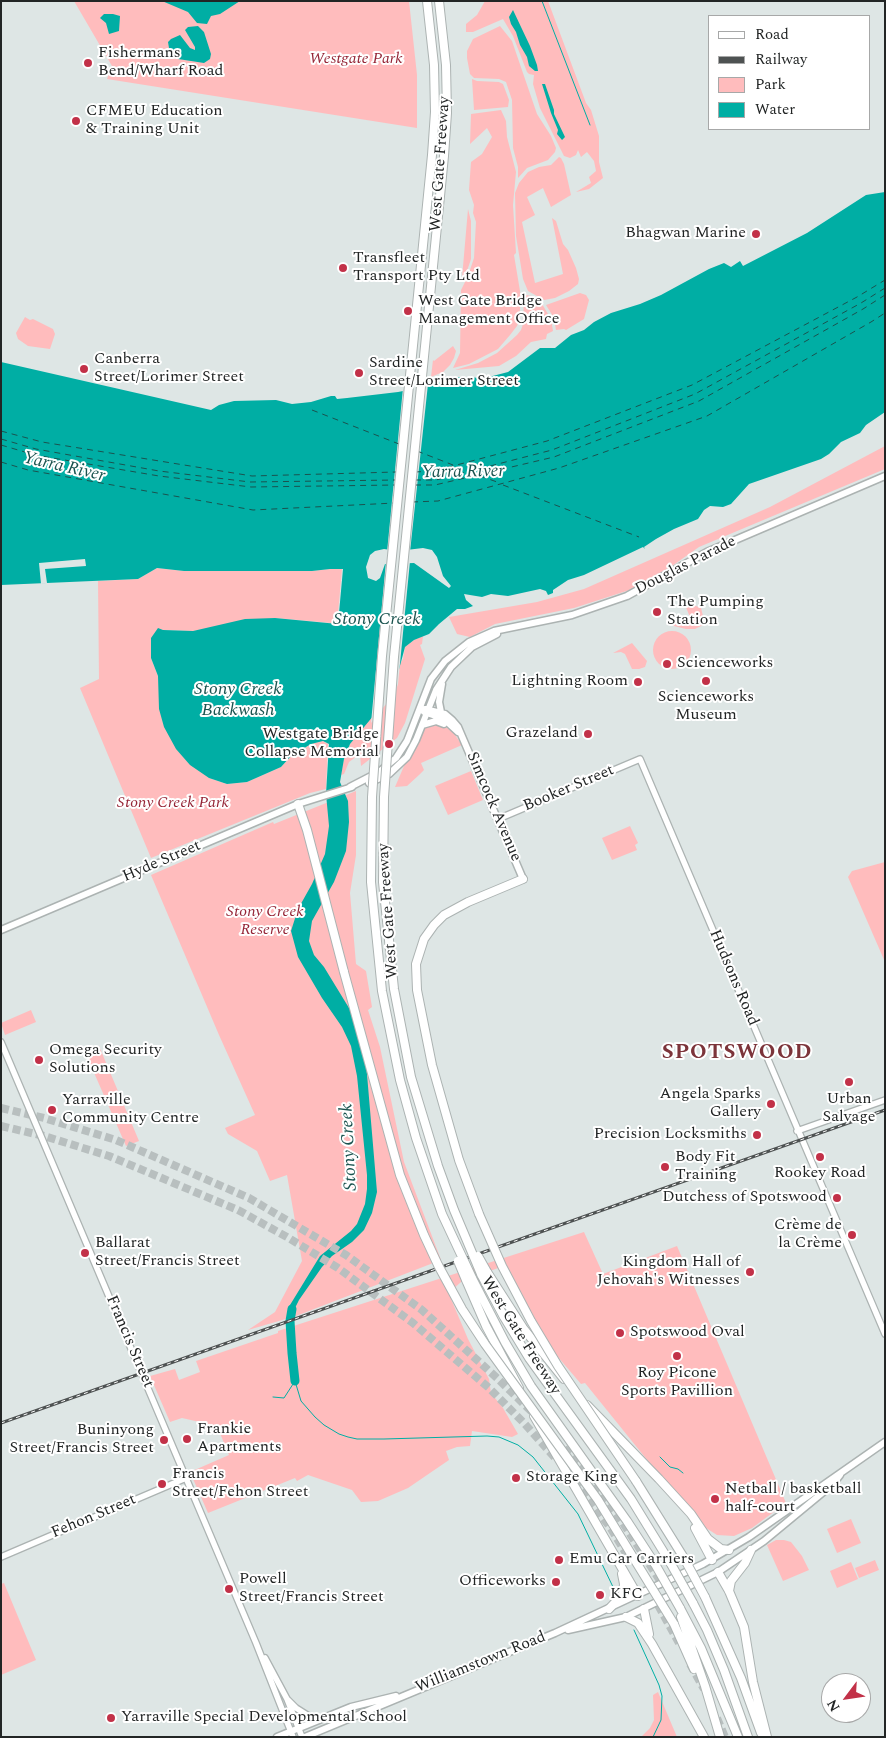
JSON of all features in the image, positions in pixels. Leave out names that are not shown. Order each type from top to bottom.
[{"type":"highway","name":"West Gate Freeway","points":[[427,1],[434,65],[435,112],[382,656],[372,797],[371,874],[381,982],[394,1052],[416,1138],[442,1214],[469,1279],[531,1386],[627,1521],[670,1588],[679,1608]]},
{"type":"highway","name":"West Gate Freeway","points":[[439,1],[446,65],[447,113],[394,657],[384,797],[383,882],[394,989],[411,1077],[423,1122],[454,1210],[504,1317],[529,1358],[631,1500],[671,1564],[693,1603],[717,1654],[748,1737]]},
{"type":"highway","points":[[298,804],[397,1165],[433,1254],[469,1320],[598,1500],[674,1624],[692,1663],[720,1737]]},
{"type":"highway","points":[[523,879],[462,904],[444,915],[427,935],[417,960],[417,986],[432,1065],[459,1160],[479,1214],[502,1266],[531,1321],[558,1366],[636,1481],[684,1558],[705,1597],[745,1686],[763,1737]]},
{"type":"highway","points":[[484,1273],[547,1360],[577,1395],[648,1467],[690,1514],[708,1538],[721,1549],[729,1550]]},
{"type":"highway","points":[[469,1279],[486,1326],[534,1417],[638,1596]]},
{"type":"highway","points":[[674,1497],[697,1532],[712,1560]]},
{"type":"highway","points":[[729,1591],[731,1581],[745,1563],[751,1550]]},
{"type":"highway","points":[[609,1609],[620,1598],[624,1589],[623,1577],[616,1558]]},
{"type":"highway","points":[[718,1572],[729,1591],[744,1627],[753,1682],[767,1737]]},
{"type":"highway","points":[[679,1608],[720,1737]]},
{"type":"highway","points":[[679,1608],[701,1648],[738,1737]]},
{"type":"highway","points":[[644,1609],[652,1644]]},
{"type":"highway","points":[[626,1617],[638,1623],[652,1644],[704,1737]]},
{"type":"main road","name":"Douglas Parade","points":[[347,788],[379,772],[396,758],[407,741],[431,679],[451,655],[475,639],[494,631],[572,615],[627,596],[707,552],[885,476]]},
{"type":"main road","name":"Douglas Parade","points":[[324,796],[380,778],[398,767],[410,753],[439,685],[447,672],[472,647],[510,628]]},
{"type":"main road","points":[[419,709],[427,712],[441,712],[439,705],[440,692],[447,672]]},
{"type":"main road","name":"Simcock Avenue","points":[[427,712],[444,719],[461,734]]},
{"type":"main road","name":"Simcock Avenue","points":[[441,712],[454,721],[461,734],[523,879]]},
{"type":"main road","points":[[422,725],[429,722],[440,722],[461,734]]},
{"type":"main road","name":"Hyde Street","points":[[1,930],[298,804],[324,796]]},
{"type":"main road","points":[[840,1475],[885,1442]]},
{"type":"main road","name":"Williamstown Road","points":[[304,1737],[555,1633],[712,1560],[784,1514],[830,1479],[840,1475]]},
{"type":"main road","name":"Williamstown Road","points":[[555,1633],[626,1617],[718,1572],[751,1550],[833,1484],[840,1475]]},
{"type":"main road","points":[[712,1560],[718,1572]]},
{"type":"main road","points":[[638,1596],[644,1609]]},
{"type":"main road","name":"Williamstown Road","points":[[277,1737],[292,1734],[315,1720],[374,1700],[407,1694]]},
{"type":"street","name":"Booker Street","points":[[498,819],[640,759]]},
{"type":"street","name":"Hudsons Road","points":[[640,759],[885,1334]]},
{"type":"street","name":"Francis Street","points":[[1,1042],[256,1643],[292,1734]]},
{"type":"street","points":[[798,1131],[885,1100]]},
{"type":"street","name":"Fehon Street","points":[[1,1557],[186,1478]]},
{"type":"street","name":"Francis Street","points":[[256,1643],[287,1699],[304,1737]]},
{"type":"street","points":[[287,1699],[296,1708],[315,1720]]},
{"type":"green space","name":"Westgate Park","points":[[74,1],[409,1],[417,75],[417,128],[107,79],[112,66]]},
{"type":"green space","points":[[485,1],[548,1],[586,103],[591,110],[599,136],[599,162],[603,178],[589,189],[576,192],[591,183],[589,177],[596,171],[594,161],[587,152],[581,157],[578,150],[576,155],[570,158],[564,156],[540,108],[533,84],[534,75],[527,72],[513,36],[503,19],[473,32],[466,32],[466,24],[477,15]]},
{"type":"green space","points":[[500,26],[512,41],[537,114],[556,148],[548,160],[527,168],[518,178],[518,167],[513,148],[512,100],[506,82],[499,79],[474,78],[470,74],[467,58],[467,51],[473,39]]},
{"type":"green space","points":[[472,79],[503,84],[509,100],[508,107],[474,110]]},
{"type":"green space","points":[[501,110],[506,121],[507,137],[516,172],[513,205],[516,253],[514,255],[521,297],[519,320],[517,326],[498,349],[469,364],[453,368],[460,353],[461,290],[474,258],[476,222],[473,213],[474,205],[469,190],[471,162],[482,154],[492,137],[487,128],[470,144],[471,114]]},
{"type":"green space","points":[[559,157],[564,164],[571,195],[551,207],[543,188],[527,197],[535,215],[522,222],[535,283],[563,274],[552,218],[556,221],[563,244],[568,250],[579,279],[578,284],[569,291],[555,298],[544,300],[528,291],[523,279],[516,236],[515,193],[519,183],[528,172],[539,167],[551,165]]},
{"type":"green space","points":[[468,209],[471,221],[471,259],[467,271],[462,278]]},
{"type":"green space","points":[[580,293],[586,295],[589,300],[584,319],[566,330],[556,330],[554,318],[546,305]]},
{"type":"green space","points":[[526,295],[531,296],[542,304],[551,319],[553,331],[547,334],[546,339],[531,342],[516,356],[499,366],[455,370],[478,363],[497,353],[517,335],[523,324],[524,297]]},
{"type":"green space","points":[[25,317],[53,329],[55,334],[50,349],[28,346],[18,339],[16,333]]},
{"type":"green space","points":[[453,346],[456,351],[450,365],[443,372],[431,377],[433,360]]},
{"type":"green space","points":[[885,446],[885,469],[699,547],[645,585],[574,608],[495,624],[470,637],[457,634],[449,617],[537,602],[584,589],[770,507]]},
{"type":"green space","name":"Stony Creek Park","points":[[157,568],[184,571],[312,571],[342,569],[337,625],[275,618],[193,631],[158,629],[151,658],[158,676],[160,692],[209,778],[227,784],[247,782],[281,767],[291,756],[311,744],[323,741],[328,744],[326,789],[310,793],[151,858],[80,688],[99,679],[98,581],[138,579]]},
{"type":"green space","points":[[691,604],[701,608],[705,624],[695,629],[670,625],[690,617],[685,605]]},
{"type":"green space","points":[[672,631],[685,637],[691,650],[685,663],[672,669],[659,663],[653,650],[659,637]]},
{"type":"green space","points":[[423,636],[422,644],[420,645],[425,659],[405,723],[397,738],[361,766],[360,754],[349,762],[344,774],[341,775],[344,759],[350,744],[403,659],[405,647]]},
{"type":"green space","points":[[632,643],[647,661],[645,667],[632,669],[625,654],[621,652],[613,653]]},
{"type":"green space","points":[[427,725],[444,726],[453,732],[462,745],[421,763],[424,770],[419,775],[407,786],[395,787],[424,729]]},
{"type":"green space","points":[[471,771],[483,800],[448,815],[435,786]]},
{"type":"green space","name":"Stony Creek Reserve","points":[[356,791],[356,855],[350,893],[356,964],[366,971],[372,1007],[368,1010],[380,1047],[404,1162],[441,1260],[296,1316],[248,1330],[275,1312],[302,1261],[287,1175],[270,1181],[257,1151],[228,1134],[225,1128],[255,1115],[151,875],[273,822],[274,824]]},
{"type":"green space","points":[[630,826],[638,843],[635,845],[637,850],[612,860],[602,838]]},
{"type":"green space","points":[[885,862],[885,962],[848,877],[852,871]]},
{"type":"green space","points":[[31,1010],[36,1022],[5,1035],[1,1023]]},
{"type":"green space","points":[[99,1046],[139,1141],[126,1146],[85,1052]]},
{"type":"green space","points":[[584,1232],[603,1274],[677,1246],[786,1503],[752,1528],[734,1536],[717,1535],[706,1528],[652,1466],[585,1383],[581,1384],[552,1350],[498,1268],[461,1282],[452,1290],[451,1299],[468,1339],[489,1379],[491,1393],[503,1408],[518,1434],[512,1437],[472,1431],[470,1446],[457,1447],[446,1451],[449,1460],[408,1488],[378,1501],[361,1502],[352,1490],[308,1475],[297,1481],[295,1478],[208,1513],[190,1472],[229,1455],[217,1426],[182,1418],[170,1422],[150,1376],[175,1369],[179,1380],[200,1372],[196,1361],[278,1333],[278,1331]]},
{"type":"green space","points":[[851,1519],[861,1543],[837,1553],[827,1529]]},
{"type":"green space","points":[[776,1540],[791,1542],[802,1556],[809,1570],[783,1581],[767,1545]]},
{"type":"green space","points":[[875,1560],[879,1570],[859,1578],[855,1568]]},
{"type":"green space","points":[[851,1562],[858,1579],[837,1588],[830,1571]]},
{"type":"green space","points":[[4,1583],[36,1660],[1,1675],[1,1584]]},
{"type":"green space","points":[[658,1692],[677,1737],[641,1737],[650,1728],[654,1720],[653,1695]]},
{"type":"water","points":[[162,1],[240,1],[220,14],[211,16],[207,24],[197,23],[188,12]]},
{"type":"water","points":[[513,10],[530,46],[538,71],[529,66],[527,57],[511,24],[509,17]]},
{"type":"water","points":[[104,14],[120,16],[119,31],[109,34],[106,23],[100,18]]},
{"type":"water","points":[[198,26],[204,32],[211,54],[210,59],[204,63],[178,59],[169,48],[168,42],[180,35],[190,48],[195,50],[185,30],[188,27]]},
{"type":"water","points":[[542,84],[545,84],[554,114],[565,137],[562,140],[557,134],[558,130]]},
{"type":"water","points":[[885,192],[885,412],[866,425],[860,433],[841,442],[821,459],[749,484],[731,504],[723,507],[710,506],[704,510],[698,519],[656,539],[644,547],[645,549],[643,547],[584,575],[568,580],[553,590],[553,593],[548,595],[546,591],[540,589],[508,596],[491,594],[482,597],[464,594],[466,600],[473,606],[457,609],[429,634],[414,640],[405,647],[393,692],[350,744],[344,759],[340,782],[348,801],[349,822],[346,851],[334,882],[312,921],[309,941],[314,955],[324,967],[360,1026],[364,1039],[377,1192],[372,1213],[364,1230],[352,1242],[332,1256],[322,1267],[299,1300],[294,1310],[293,1319],[286,1322],[290,1305],[320,1256],[357,1224],[365,1204],[367,1189],[357,1076],[351,1046],[342,1027],[298,957],[291,931],[298,909],[312,884],[325,854],[329,826],[326,794],[329,744],[323,741],[311,744],[291,756],[281,767],[247,782],[227,784],[209,778],[190,765],[176,749],[164,727],[159,709],[158,676],[151,658],[151,638],[158,628],[163,630],[193,631],[245,619],[275,618],[338,624],[343,569],[312,571],[184,571],[157,568],[138,579],[1,585],[1,362],[211,410],[219,405],[234,401],[276,400],[292,404],[311,402],[331,396],[335,396],[337,399],[398,392],[429,386],[459,377],[485,378],[508,372],[540,348],[555,348],[571,335],[584,330],[611,313],[661,295],[709,269],[724,263],[731,267],[740,261],[743,266],[807,233],[866,195]],"holes":[[[423,548],[432,550],[437,557],[443,576],[451,586],[449,588],[414,563],[385,564],[380,578],[376,581],[368,578],[366,567],[370,555],[375,551]]]},
{"type":"pier","points":[[428,384],[410,552],[398,554],[387,552],[403,388]]},
{"type":"pier","points":[[85,559],[86,566],[45,569],[47,583],[41,584],[39,563]]},
{"type":"pier","points":[[386,561],[410,561],[398,684],[395,693],[371,723]]},
{"type":"waterway","points":[[542,1],[590,125]]},
{"type":"waterway","name":"Stony Creek","points":[[292,1309],[290,1321],[295,1381]]},
{"type":"waterway","name":"Stony Creek","points":[[295,1381],[301,1401],[315,1417],[324,1425],[348,1437],[384,1439],[487,1436],[499,1437],[518,1445],[533,1457],[578,1514],[614,1589]]},
{"type":"waterway","points":[[273,1397],[284,1398],[295,1381]]},
{"type":"waterway","points":[[660,1457],[670,1467],[678,1469],[683,1473]]},
{"type":"waterway","name":"Stony Creek","points":[[634,1630],[659,1685],[662,1696],[661,1720],[653,1737]]},
{"type":"ferry route","points":[[415,472],[434,471],[547,441],[692,385],[857,297],[885,280]]},
{"type":"ferry route","points":[[415,480],[436,480],[552,450],[695,394],[885,288]]},
{"type":"ferry route","points":[[415,485],[435,485],[554,457],[699,401],[885,295]]},
{"type":"ferry route","points":[[412,502],[438,501],[559,468],[707,416],[885,313]]},
{"type":"ferry route","points":[[312,410],[399,444]]},
{"type":"ferry route","points":[[1,431],[42,442],[252,476],[396,472]]},
{"type":"ferry route","points":[[1,439],[36,449],[159,471],[250,482],[396,480]]},
{"type":"ferry route","points":[[1,445],[35,455],[159,476],[251,487],[396,485]]},
{"type":"ferry route","points":[[417,451],[453,465]]},
{"type":"ferry route","points":[[1,462],[28,470],[253,510],[395,503]]},
{"type":"ferry route","points":[[457,467],[467,470]]},
{"type":"ferry route","points":[[480,476],[500,483]]},
{"type":"ferry route","points":[[503,485],[639,537]]},
{"type":"tunnel","points":[[1,1108],[44,1118],[116,1140],[249,1198],[346,1255],[422,1310],[532,1412]]},
{"type":"tunnel","points":[[1,1126],[44,1136],[109,1156],[238,1210],[287,1237],[338,1268],[413,1323],[489,1388],[557,1460]]},
{"type":"tunnel","points":[[564,1448],[588,1476],[623,1523],[664,1587]]},
{"type":"tunnel","points":[[574,1481],[610,1527],[627,1555]]},
{"type":"tunnel","points":[[658,1605],[679,1643]]},
{"type":"tunnel","points":[[690,1664],[704,1689]]},
{"type":"tunnel","points":[[717,1718],[725,1737]]},
{"type":"railway","points":[[1,1423],[885,1110]]},
{"type":"place","name":"Fishermans Bend/Wharf Road","points":[[88,63]]},
{"type":"place","name":"CFMEU Education & Training Unit","points":[[76,121]]},
{"type":"place","name":"Bhagwan Marine","points":[[756,234]]},
{"type":"place","name":"Transfleet Transport Pty Ltd","points":[[343,268]]},
{"type":"place","name":"West Gate Bridge Management Office","points":[[408,311]]},
{"type":"place","name":"Canberra Street/Lorimer Street","points":[[84,369]]},
{"type":"place","name":"Sardine Street/Lorimer Street","points":[[359,373]]},
{"type":"place","name":"The Pumping Station","points":[[657,612]]},
{"type":"place","name":"Scienceworks","points":[[667,664]]},
{"type":"place","name":"Scienceworks Museum","points":[[706,681]]},
{"type":"place","name":"Lightning Room","points":[[638,682]]},
{"type":"place","name":"Grazeland","points":[[588,734]]},
{"type":"place","name":"Westgate Bridge Collapse Memorial","points":[[389,744]]},
{"type":"place","name":"Omega Security Solutions","points":[[39,1060]]},
{"type":"place","name":"Urban Salvage","points":[[849,1082]]},
{"type":"place","name":"Angela Sparks Gallery","points":[[771,1104]]},
{"type":"place","name":"Yarraville Community Centre","points":[[52,1110]]},
{"type":"place","name":"Precision Locksmiths","points":[[757,1135]]},
{"type":"place","name":"Rookey Road","points":[[820,1157]]},
{"type":"place","name":"Body Fit Training","points":[[665,1167]]},
{"type":"place","name":"Dutchess of Spotswood","points":[[837,1198]]},
{"type":"place","name":"Crème de la Crème","points":[[852,1235]]},
{"type":"place","name":"Ballarat Street/Francis Street","points":[[85,1253]]},
{"type":"place","name":"Kingdom Hall of Jehovah's Witnesses","points":[[750,1272]]},
{"type":"place","name":"Spotswood Oval","points":[[620,1333]]},
{"type":"place","name":"Roy Picone Sports Pavillion","points":[[677,1356]]},
{"type":"place","name":"Frankie Apartments","points":[[187,1439]]},
{"type":"place","name":"Buninyong Street/Francis Street","points":[[164,1440]]},
{"type":"place","name":"Storage King","points":[[516,1478]]},
{"type":"place","name":"Francis Street/Fehon Street","points":[[162,1484]]},
{"type":"place","name":"Netball / basketball half-court","points":[[715,1499]]},
{"type":"place","name":"Emu Car Carriers","points":[[559,1560]]},
{"type":"place","name":"Officeworks","points":[[556,1582]]},
{"type":"place","name":"Powell Street/Francis Street","points":[[229,1589]]},
{"type":"place","name":"KFC","points":[[600,1595]]},
{"type":"place","name":"Yarraville Special Developmental School","points":[[111,1718]]},
{"type":"district","name":"SPOTSWOOD","points":[[737,1054]]},
{"type":"water label","name":"Yarra River","points":[[64,468]]},
{"type":"water label","name":"Yarra River","points":[[463,473]]},
{"type":"water label","name":"Stony Creek Backwash","points":[[238,700]]}]
